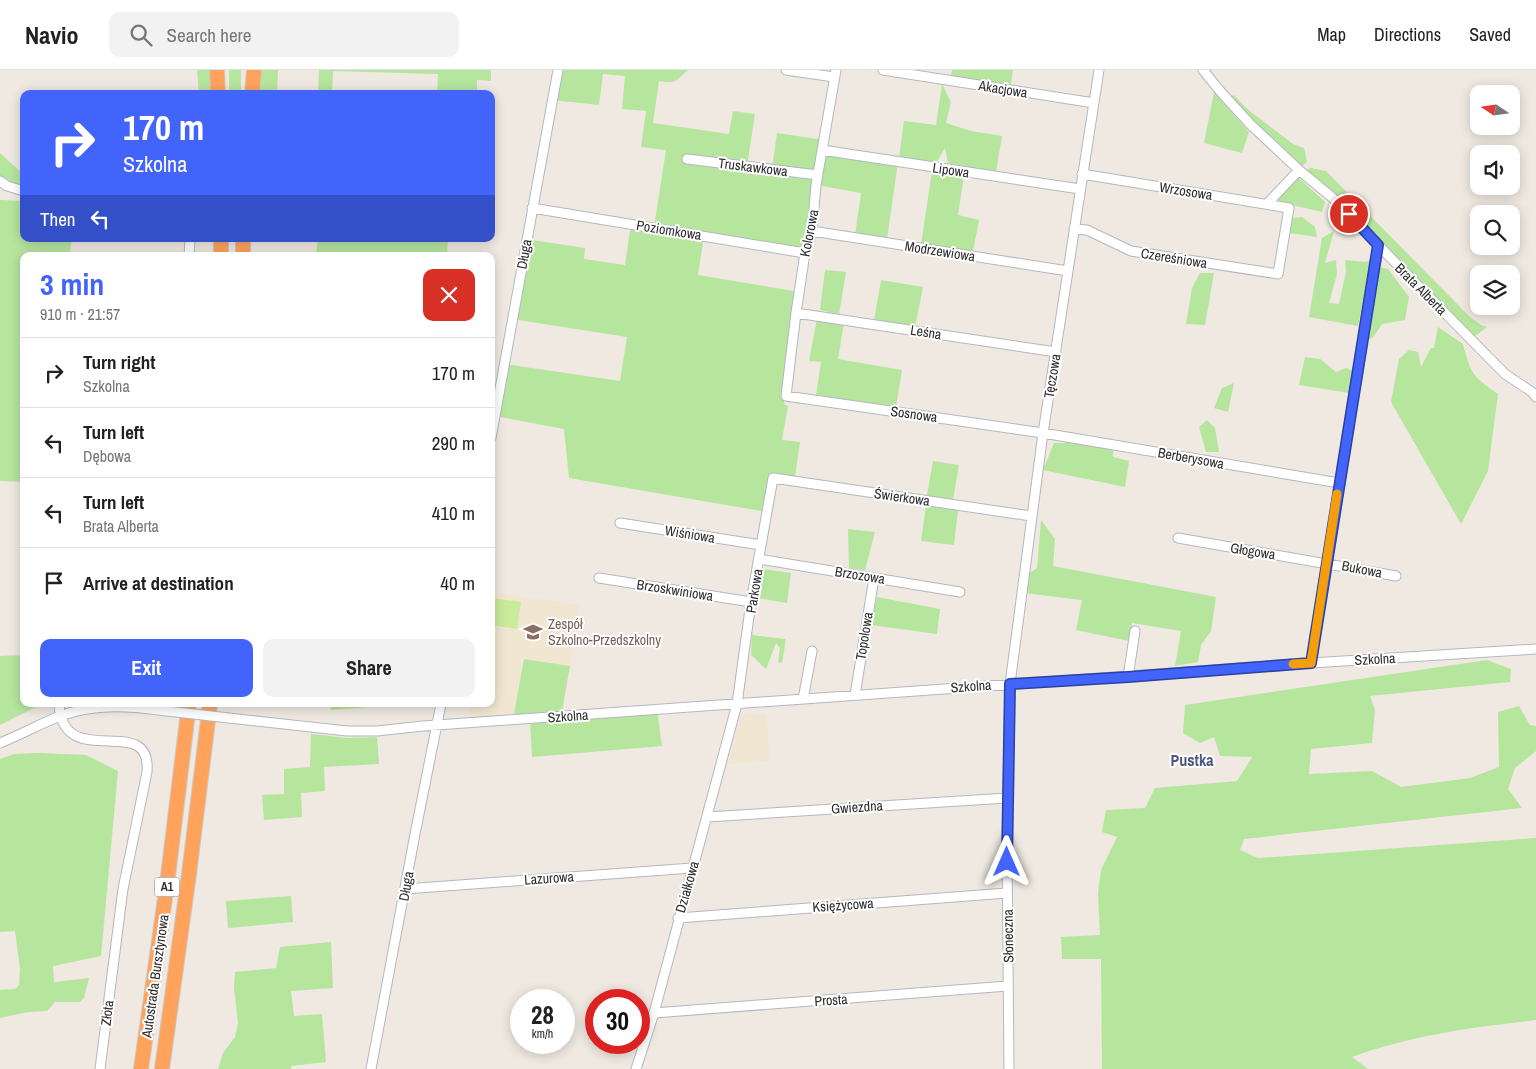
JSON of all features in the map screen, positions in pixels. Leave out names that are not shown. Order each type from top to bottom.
[{"type":"highway","points":[[217,70],[218,90]]},
{"type":"highway","points":[[224,70],[224,90]]},
{"type":"highway","points":[[245,70],[245,90]]},
{"type":"highway","points":[[252,90],[254,70]]},
{"type":"highway","name":"Autostrada Bursztynowa","points":[[141,1069],[168,876],[189,707]]},
{"type":"highway","name":"Autostrada Bursztynowa","points":[[162,1069],[190,874],[210,707]]},
{"type":"street","name":"Długa","points":[[495,416],[558,70]]},
{"type":"street","points":[[786,70],[835,74]]},
{"type":"street","name":"Akacjowa","points":[[883,70],[1094,103]]},
{"type":"street","name":"Tęczowa","points":[[1010,684],[1043,433],[1082,174],[1100,70]]},
{"type":"street","name":"Brata Alberta","points":[[1203,70],[1250,124],[1299,170],[1340,204],[1505,374],[1532,392],[1536,398]]},
{"type":"street","name":"Kolorowa","points":[[786,396],[805,252],[812,231],[818,175],[835,74]]},
{"type":"street","name":"Lipowa","points":[[822,150],[1080,189]]},
{"type":"street","name":"Truskawkowa","points":[[687,159],[818,175]]},
{"type":"street","points":[[1267,204],[1299,170]]},
{"type":"street","name":"Wrzosowa","points":[[1082,174],[1289,208],[1278,274]]},
{"type":"street","points":[[0,181],[7,186],[20,190]]},
{"type":"street","name":"Poziomkowa","points":[[532,208],[805,252]]},
{"type":"street","name":"Czereśniowa","points":[[1074,229],[1087,230],[1131,251],[1278,274]]},
{"type":"street","name":"Modrzewiowa","points":[[812,231],[1068,271]]},
{"type":"street","points":[[1311,663],[1378,245]]},
{"type":"street","name":"Leśna","points":[[796,313],[1056,352]]},
{"type":"street","name":"Sosnowa","points":[[786,396],[1043,433]]},
{"type":"street","name":"Berberysowa","points":[[1043,433],[1339,482]]},
{"type":"street","name":"Świerkowa","points":[[773,478],[1031,516]]},
{"type":"street","name":"Parkowa","points":[[737,704],[751,602],[773,478]]},
{"type":"street","name":"Wiśniowa","points":[[620,523],[761,545]]},
{"type":"street","name":"Głogowa","points":[[1178,538],[1328,563]]},
{"type":"street","name":"Brzozowa","points":[[759,559],[960,592]]},
{"type":"street","name":"Bukowa","points":[[1328,563],[1396,576]]},
{"type":"street","name":"Brzoskwiniowa","points":[[599,578],[751,602]]},
{"type":"street","name":"Topolowa","points":[[855,695],[874,578]]},
{"type":"street","points":[[1128,677],[1135,631]]},
{"type":"street","name":"Szkolna","points":[[133,707],[347,731],[377,731],[437,725],[1010,684],[1536,649]]},
{"type":"street","points":[[803,699],[812,651]]},
{"type":"street","name":"Słoneczna","points":[[1010,684],[1007,798],[1010,1069]]},
{"type":"street","name":"Działkowa","points":[[636,1069],[654,1013],[737,704]]},
{"type":"street","points":[[60,707],[61,716]]},
{"type":"street","name":"Szkolna","points":[[0,742],[61,716],[99,707]]},
{"type":"street","name":"Długa","points":[[371,1069],[441,707]]},
{"type":"street","name":"Złota","points":[[61,716],[66,728],[74,735],[91,741],[116,740],[129,742],[141,750],[147,760],[147,772],[123,889],[100,1069]]},
{"type":"street","name":"Gwiezdna","points":[[707,817],[1007,798]]},
{"type":"street","name":"Lazurowa","points":[[405,889],[692,868]]},
{"type":"street","name":"Księżycowa","points":[[678,918],[1007,893]]},
{"type":"street","name":"Prosta","points":[[654,1013],[1008,986]]},
{"type":"shaded area","name":"Zespół Szkolno-Przedszkolny","points":[[495,593],[579,605],[570,666],[525,659],[514,715],[470,716],[470,707],[495,707]]},
{"type":"shaded area","points":[[766,713],[770,761],[728,764],[741,715]]},
{"type":"green space","points":[[197,70],[214,70],[215,90],[199,90]]},
{"type":"green space","points":[[229,70],[241,70],[241,90],[229,90]]},
{"type":"green space","points":[[258,70],[278,70],[277,90],[256,90]]},
{"type":"green space","points":[[319,70],[491,70],[491,81],[477,80],[477,90],[437,90],[438,74],[333,71],[332,90],[318,90]]},
{"type":"green space","points":[[558,70],[688,70],[673,82],[659,81],[653,123],[729,134],[733,111],[755,114],[747,166],[772,169],[777,133],[824,140],[822,150],[898,162],[887,239],[855,235],[861,193],[817,185],[805,253],[704,236],[698,275],[799,292],[784,404],[788,406],[782,440],[800,442],[795,477],[773,474],[767,512],[569,478],[564,429],[495,416],[505,364],[620,381],[627,337],[512,319],[525,239],[585,248],[584,259],[625,265],[631,224],[654,227],[666,150],[641,147],[646,111],[622,109],[625,76],[603,74],[599,105],[552,100]]},
{"type":"green space","points":[[952,70],[1013,70],[1010,90],[950,81]]},
{"type":"green space","points":[[942,84],[951,102],[946,123],[971,131],[1002,136],[996,172],[948,163],[945,148],[936,163],[899,158],[904,121],[936,125]]},
{"type":"green space","points":[[1214,92],[1249,132],[1242,153],[1204,143]]},
{"type":"green space","points":[[1234,95],[1246,108],[1293,144],[1304,148],[1307,162],[1299,168],[1230,98]]},
{"type":"green space","points":[[0,153],[20,171],[20,186],[0,176]]},
{"type":"green space","points":[[1311,168],[1326,171],[1470,317],[1487,327],[1475,336],[1302,171]]},
{"type":"green space","points":[[932,171],[964,176],[958,215],[979,220],[973,251],[921,245]]},
{"type":"green space","points":[[1297,176],[1325,202],[1322,212],[1275,201]]},
{"type":"green space","points":[[0,200],[20,201],[20,242],[71,242],[70,252],[20,252],[20,482],[0,481]]},
{"type":"green space","points":[[1302,217],[1315,227],[1317,237],[1289,233],[1292,218]]},
{"type":"green space","points":[[1334,231],[1325,263],[1336,260],[1337,274],[1329,303],[1339,304],[1346,272],[1345,260],[1365,262],[1371,260],[1358,326],[1309,317],[1322,238]]},
{"type":"green space","points":[[318,242],[448,242],[447,252],[316,252]]},
{"type":"green space","points":[[1378,267],[1388,269],[1409,297],[1405,320],[1382,324],[1374,336],[1365,343]]},
{"type":"green space","points":[[825,270],[846,272],[839,314],[820,310]]},
{"type":"green space","points":[[1200,273],[1214,273],[1205,325],[1186,324],[1192,288]]},
{"type":"green space","points":[[881,280],[923,287],[915,327],[874,320]]},
{"type":"green space","points":[[817,319],[844,323],[838,359],[902,370],[896,407],[816,395],[821,362],[809,361]]},
{"type":"green space","points":[[1438,327],[1463,344],[1468,362],[1474,374],[1498,394],[1488,471],[1461,524],[1391,402],[1399,359],[1409,350],[1418,352],[1421,367],[1431,348],[1434,348]]},
{"type":"green space","points":[[1305,357],[1320,359],[1336,372],[1346,368],[1353,371],[1349,393],[1299,385]]},
{"type":"green space","points":[[1234,383],[1228,412],[1214,408],[1222,388]]},
{"type":"green space","points":[[1207,420],[1215,428],[1219,452],[1206,452],[1199,427]]},
{"type":"green space","points":[[1054,443],[1069,443],[1113,449],[1113,457],[1129,461],[1125,487],[1043,470]]},
{"type":"green space","points":[[933,461],[959,465],[953,500],[927,495]]},
{"type":"green space","points":[[926,506],[958,510],[954,545],[921,541]]},
{"type":"green space","points":[[1041,520],[1055,539],[1053,566],[1216,597],[1211,631],[1201,645],[1198,662],[1175,666],[1181,631],[1132,623],[1129,641],[1076,630],[1082,600],[1025,593],[1027,575],[1037,568]]},
{"type":"green space","points":[[848,529],[875,532],[865,570],[849,568]]},
{"type":"green space","points":[[763,569],[791,573],[787,603],[758,598]]},
{"type":"green space","points":[[877,597],[940,609],[937,634],[871,625]]},
{"type":"green space","points":[[495,599],[521,602],[517,629],[495,626]]},
{"type":"green space","points":[[752,635],[786,639],[782,663],[778,662],[780,648],[776,643],[766,669],[751,655]]},
{"type":"green space","points":[[20,655],[20,707],[36,707],[0,725],[0,656]]},
{"type":"green space","points":[[524,659],[570,666],[561,717],[657,710],[662,746],[532,757],[530,719],[513,720]]},
{"type":"green space","points":[[1487,660],[1511,669],[1510,682],[1370,696],[1375,710],[1372,743],[1311,749],[1309,774],[1372,771],[1401,787],[1470,778],[1499,767],[1498,712],[1519,706],[1530,725],[1536,726],[1536,751],[1515,768],[1508,789],[1522,808],[1244,839],[1240,850],[1258,858],[1536,838],[1536,1020],[1420,1037],[1352,1057],[1368,1069],[1102,1069],[1101,959],[1062,959],[1061,937],[1100,935],[1098,893],[1101,870],[1117,837],[1102,832],[1106,810],[1145,808],[1155,788],[1237,781],[1252,757],[1220,756],[1214,737],[1200,743],[1183,733],[1185,705]]},
{"type":"green space","points":[[331,707],[367,707],[331,710]]},
{"type":"green space","points":[[311,734],[348,738],[377,737],[379,764],[324,767],[325,791],[301,793],[302,817],[264,820],[262,795],[284,794],[284,769],[310,767]]},
{"type":"green space","points":[[14,754],[86,755],[118,771],[101,956],[53,966],[54,982],[89,978],[84,998],[80,1002],[55,1002],[47,1011],[28,1012],[0,1018],[0,990],[15,989],[19,985],[20,969],[15,931],[0,932],[0,759]]},
{"type":"green space","points":[[291,896],[293,922],[228,928],[226,901]]},
{"type":"green space","points":[[331,942],[333,988],[291,991],[294,1016],[322,1014],[326,1062],[291,1066],[291,1069],[218,1069],[223,1053],[235,1037],[238,1023],[234,988],[235,972],[276,968],[280,947]]},
{"type":"slow traffic","points":[[1293,664],[1311,663],[1328,563],[1337,494]]},
{"type":"place","name":"Zespół Szkolno-Przedszkolny","points":[[533,632]]},
{"type":"district","name":"Pustka","points":[[1192,760]]},
{"type":"route","points":[[1007,862],[1010,684],[1311,663],[1364,321],[1378,245],[1349,214]]}]
